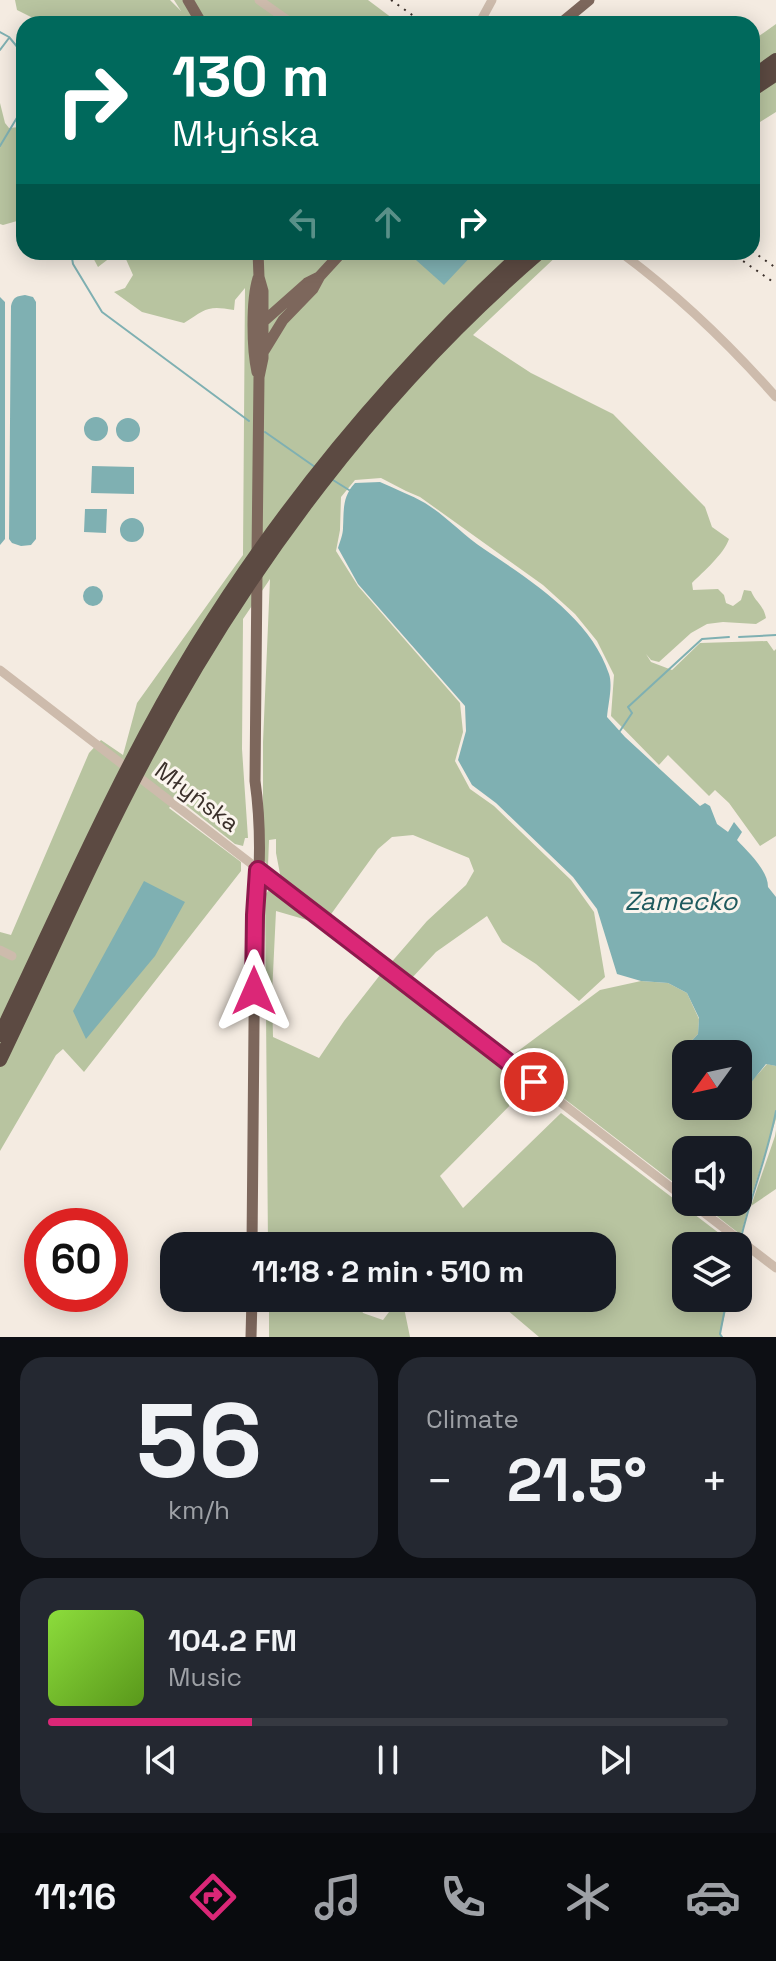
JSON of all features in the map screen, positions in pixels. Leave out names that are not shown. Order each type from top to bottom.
[{"type":"highway","points":[[0,1060],[154,720],[209,625],[239,579],[348,434],[416,357],[515,260]]},
{"type":"highway","points":[[0,1035],[126,784],[226,619],[313,496],[357,441],[418,370],[531,260]]},
{"type":"main road","points":[[258,260],[263,291],[254,359],[259,377]]},
{"type":"main road","points":[[263,352],[283,320],[313,289],[335,260]]},
{"type":"main road","points":[[259,322],[320,276]]},
{"type":"main road","points":[[252,1232],[258,802],[255,781],[259,377],[263,352],[254,290],[259,277]]},
{"type":"main road","points":[[263,291],[284,303]]},
{"type":"main road","points":[[259,322],[272,325],[283,320]]},
{"type":"main road","points":[[251,1337],[252,1312]]},
{"type":"street","points":[[259,0],[282,16]]},
{"type":"street","points":[[630,260],[658,281],[737,354],[776,397]]},
{"type":"street","name":"Młyńska","points":[[0,670],[672,1189]]},
{"type":"street","points":[[0,950],[12,956]]},
{"type":"street","name":"Młyńska","points":[[708,1216],[776,1268]]},
{"type":"green space","points":[[15,0],[170,0],[181,11],[174,0],[368,0],[389,16],[29,16],[17,10]]},
{"type":"green space","points":[[776,24],[776,112],[760,122],[760,35]]},
{"type":"green space","points":[[0,103],[5,123],[9,128],[16,127],[16,221],[0,224]]},
{"type":"green space","points":[[94,260],[107,260],[98,267]]},
{"type":"green space","points":[[126,260],[553,260],[473,335],[531,373],[613,414],[705,507],[712,527],[729,539],[718,557],[692,583],[693,590],[718,589],[726,603],[733,606],[741,600],[744,590],[751,591],[766,618],[756,624],[707,624],[691,633],[659,662],[651,660],[646,654],[651,662],[672,670],[700,643],[767,641],[774,651],[776,649],[776,836],[760,846],[729,803],[715,790],[709,796],[668,755],[659,765],[611,716],[614,675],[597,641],[575,614],[543,585],[420,497],[381,478],[355,480],[341,497],[336,551],[358,586],[460,703],[463,732],[455,761],[470,789],[494,806],[571,880],[594,912],[605,977],[579,1001],[536,964],[502,942],[487,916],[436,952],[411,979],[389,965],[427,921],[466,885],[474,871],[469,858],[413,835],[392,837],[378,849],[329,917],[281,879],[276,839],[269,840],[268,866],[263,859],[263,742],[270,579],[243,619],[242,749],[248,838],[245,838],[243,846],[235,844],[177,798],[169,808],[241,862],[241,871],[84,1072],[63,1049],[56,1055],[0,1151],[0,932],[11,935],[89,753],[101,740],[123,755],[137,703],[243,555],[245,288],[235,300],[234,310],[207,309],[184,323],[142,312],[114,292],[125,288],[133,275]]},
{"type":"green space","points":[[268,891],[274,892],[305,914],[307,920],[276,911],[273,1037],[319,1058],[380,975],[318,927],[320,922],[528,1087],[440,1176],[463,1208],[561,1113],[672,1197],[672,1216],[697,1216],[718,1232],[672,1232],[672,1312],[726,1312],[722,1337],[539,1337],[510,1312],[616,1312],[616,1232],[268,1232],[265,895]]},
{"type":"green space","points":[[641,981],[668,983],[687,993],[699,1019],[698,1034],[692,1040],[672,1040],[672,1120],[752,1120],[752,1082],[767,1064],[776,1066],[776,1119],[752,1195],[752,1136],[672,1136],[672,1181],[510,1057],[600,990]]},
{"type":"green space","points":[[776,1130],[776,1189],[752,1205],[752,1203]]},
{"type":"green space","points":[[717,1216],[746,1216],[742,1232],[737,1232]]},
{"type":"green space","points":[[269,1312],[363,1312],[383,1320],[389,1312],[405,1312],[410,1337],[269,1337]]},
{"type":"water","points":[[416,260],[467,260],[444,285]]},
{"type":"water","points":[[25,295],[33,297],[36,302],[36,539],[31,545],[21,546],[9,539],[11,306],[16,298]]},
{"type":"water","points":[[0,297],[5,302],[5,539],[0,545]]},
{"type":"water","points":[[96,417],[107,424],[108,429],[101,440],[96,441],[85,434],[84,429],[91,418]]},
{"type":"water","points":[[128,418],[139,425],[140,430],[133,441],[128,442],[117,435],[116,430],[123,419]]},
{"type":"water","points":[[92,466],[134,467],[134,494],[91,493]]},
{"type":"water","name":"Zamecko","points":[[380,482],[433,508],[476,544],[557,602],[588,635],[609,674],[607,717],[700,806],[705,803],[710,806],[717,824],[728,832],[734,822],[742,832],[737,840],[761,868],[768,887],[776,897],[776,1066],[766,1064],[752,1081],[752,1040],[692,1040],[698,1034],[699,1018],[687,993],[668,983],[641,981],[617,974],[597,909],[573,877],[496,803],[472,785],[458,760],[466,731],[465,706],[358,584],[338,548],[344,504],[355,483]]},
{"type":"water","points":[[85,509],[107,509],[106,533],[84,532]]},
{"type":"water","points":[[132,518],[140,522],[144,530],[140,538],[132,542],[124,538],[120,530],[124,522]]},
{"type":"water","points":[[93,586],[100,589],[103,596],[100,603],[93,606],[86,603],[83,596],[86,589]]},
{"type":"water","points":[[144,881],[185,902],[155,956],[86,1039],[73,1011]]},
{"type":"waterway","points":[[0,32],[16,45]]},
{"type":"waterway","points":[[0,50],[9,38]]},
{"type":"waterway","points":[[0,146],[16,119]]},
{"type":"waterway","points":[[72,260],[102,312],[249,421]]},
{"type":"waterway","points":[[265,432],[315,467]]},
{"type":"waterway","points":[[333,480],[349,490]]},
{"type":"waterway","points":[[739,637],[776,635]]},
{"type":"waterway","points":[[620,731],[632,713],[628,707],[702,639],[729,637]]},
{"type":"waterway","points":[[743,1232],[776,1111]]},
{"type":"waterway","points":[[722,1337],[724,1312]]},
{"type":"railway","points":[[391,0],[414,16]]},
{"type":"railway","points":[[760,257],[776,268]]},
{"type":"railway","points":[[742,260],[776,284]]},
{"type":"route","points":[[254,991],[258,870],[534,1082]]}]
